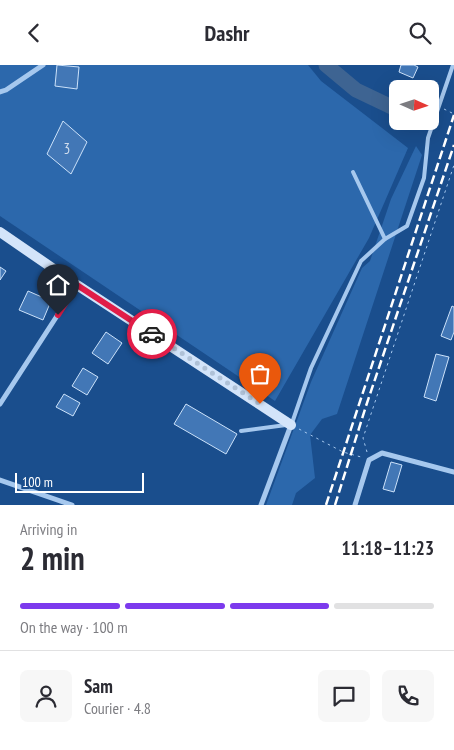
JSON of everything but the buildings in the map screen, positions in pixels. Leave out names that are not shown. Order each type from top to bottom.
[{"type":"street","points":[[0,92],[43,65]]},
{"type":"street","points":[[0,232],[77,285],[291,425],[261,505]]},
{"type":"street","points":[[0,404],[77,285]]},
{"type":"street","points":[[355,505],[369,460],[382,453],[454,472]]},
{"type":"street","points":[[0,480],[72,505]]},
{"type":"lane","points":[[439,104],[453,65]]},
{"type":"lane","points":[[241,431],[291,425],[311,368],[361,261],[385,239],[407,226],[424,178],[431,130]]},
{"type":"lane","points":[[353,172],[385,239]]},
{"type":"path","points":[[439,107],[454,113]]},
{"type":"path","points":[[369,460],[363,438],[454,165]]},
{"type":"path","points":[[291,425],[343,452],[369,460]]},
{"type":"shaded area","points":[[0,65],[308,65],[321,81],[408,148],[369,238],[275,401],[0,216]]},
{"type":"shaded area","points":[[416,146],[422,155],[337,414],[322,419],[310,435],[315,478],[296,493],[292,505],[266,505],[311,382],[362,268],[370,261],[391,199]]},
{"type":"waterway","points":[[326,65],[356,90],[389,106]]},
{"type":"railway","points":[[326,505],[454,115]]},
{"type":"railway","points":[[335,505],[366,406],[454,145]]},
{"type":"way so far","points":[[152,334],[260,404]]},
{"type":"route","points":[[58,315],[77,285],[152,334]]}]
